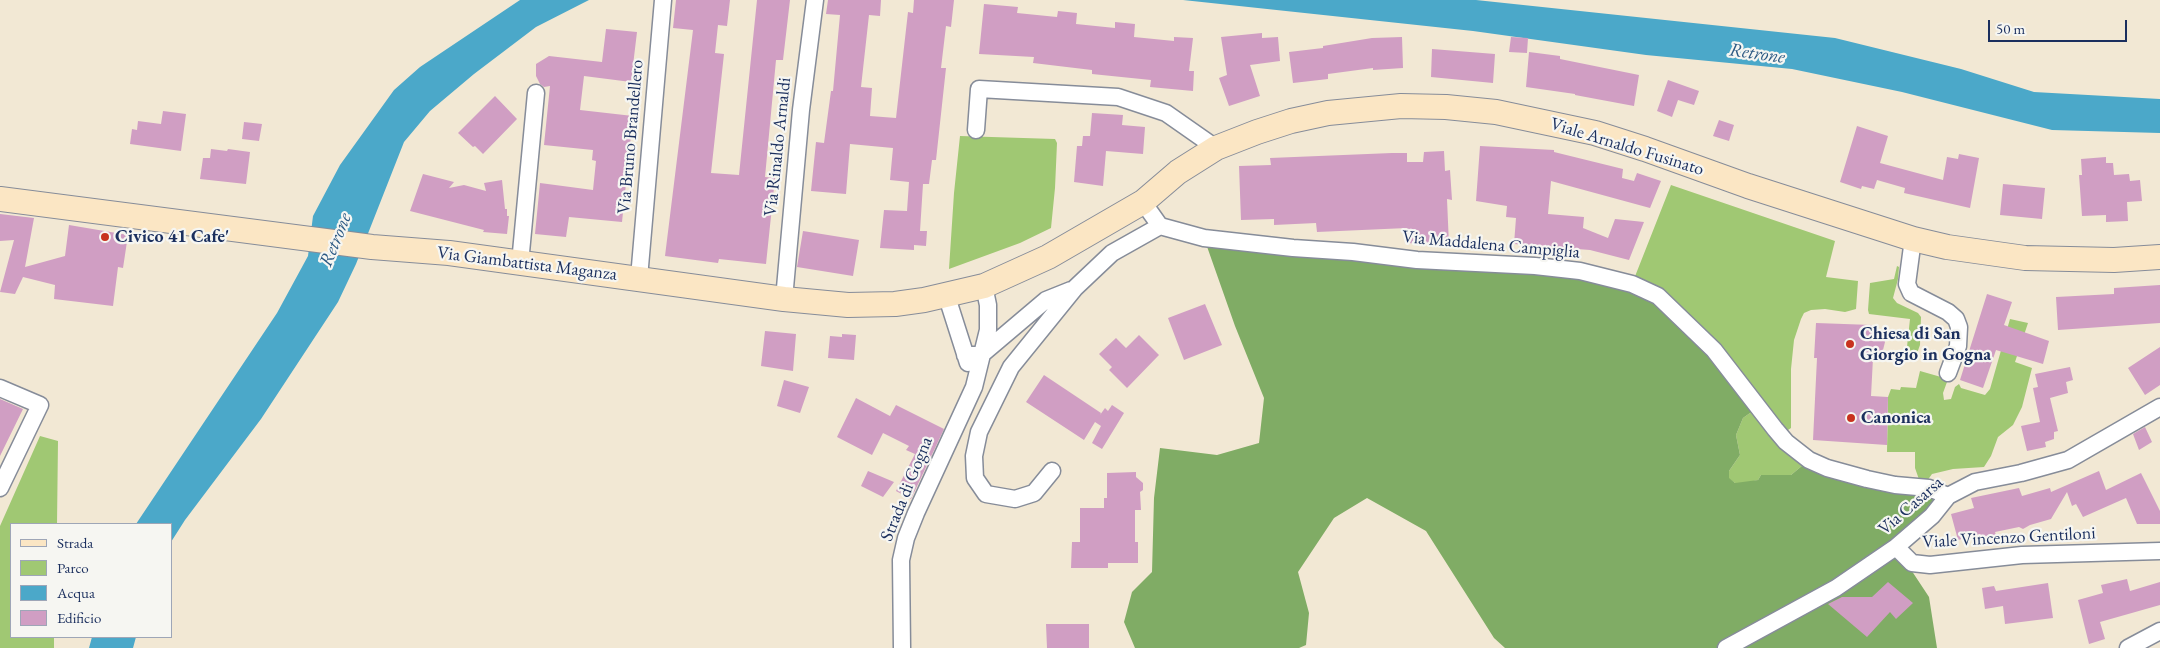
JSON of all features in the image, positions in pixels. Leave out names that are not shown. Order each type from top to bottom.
[{"type":"street","name":"Via Bruno Brandellero","points":[[639,278],[663,0]]},
{"type":"street","name":"Via Rinaldo Arnaldi","points":[[784,299],[801,110],[815,0]]},
{"type":"street","points":[[976,130],[979,89],[1118,97],[1166,113],[1216,148]]},
{"type":"street","points":[[520,262],[536,93]]},
{"type":"street","name":"Viale Arnaldo Fusinato","points":[[1048,257],[1143,202],[1178,172],[1216,148],[1292,120],[1328,113],[1401,106],[1446,107],[1496,112],[1539,120],[1637,146],[1748,186],[1913,239],[1947,247],[2025,258],[2114,260],[2160,257]]},
{"type":"street","name":"Via Giambattista Maganza","points":[[0,199],[372,247],[449,253],[520,262],[784,299],[848,304],[895,304],[984,286],[1048,257]]},
{"type":"street","points":[[1052,471],[1034,493],[1015,499],[986,494],[975,478],[974,456],[979,432],[1011,366],[1075,288],[1112,253],[1160,226],[1143,202]]},
{"type":"street","name":"Via Maddalena Campiglia","points":[[1160,226],[1204,238],[1417,260],[1535,266],[1571,270],[1632,284],[1658,296],[1714,350],[1786,442],[1809,460],[1827,468],[1866,479],[1895,485],[1929,488],[1948,496]]},
{"type":"street","points":[[1913,239],[1907,284],[1911,293],[1948,312],[1956,319],[1959,327],[1958,346],[1948,373]]},
{"type":"street","points":[[973,355],[988,330],[988,304],[984,286]]},
{"type":"street","points":[[973,355],[1046,300],[1075,288]]},
{"type":"street","name":"Strada di Gogna","points":[[902,648],[901,560],[906,538],[974,387],[973,355],[946,294]]},
{"type":"street","points":[[0,388],[40,405],[0,488]]},
{"type":"street","name":"Via Casarsa","points":[[1726,648],[1836,588],[1896,547],[1932,516],[1948,496],[1975,482],[2021,473],[2068,460],[2160,408]]},
{"type":"street","name":"Viale Vincenzo Gentiloni","points":[[1896,547],[1912,562],[1930,565],[2022,554],[2160,551]]},
{"type":"street","points":[[2128,648],[2160,631]]},
{"type":"green space","points":[[960,136],[1055,139],[1057,143],[1055,188],[1051,228],[1020,243],[949,269],[954,193]]},
{"type":"green space","points":[[1671,185],[1835,241],[1826,277],[1858,281],[1856,309],[1845,312],[1825,309],[1811,310],[1804,313],[1801,319],[1794,340],[1791,369],[1791,428],[1785,432],[1809,460],[1791,475],[1761,475],[1758,480],[1745,483],[1735,483],[1729,479],[1729,471],[1740,455],[1736,435],[1743,418],[1750,413],[1632,284]]},
{"type":"green space","points":[[1204,238],[1535,266],[1658,296],[1756,405],[1743,418],[1736,435],[1740,455],[1729,471],[1729,478],[1735,483],[1758,480],[1761,475],[1791,475],[1809,460],[1948,496],[1896,547],[1929,597],[1937,648],[1505,648],[1494,638],[1426,531],[1367,498],[1334,518],[1298,572],[1309,613],[1306,645],[1299,648],[1135,648],[1124,622],[1132,592],[1152,572],[1154,498],[1160,448],[1217,455],[1259,443],[1264,398],[1235,326]]},
{"type":"green space","points":[[1897,266],[1899,267],[1898,279],[1893,298],[1897,303],[1918,313],[1921,317],[1920,345],[1916,356],[1906,356],[1910,319],[1869,314],[1868,310],[1870,283],[1894,279]]},
{"type":"green space","points":[[2010,319],[2028,323],[2015,362],[2032,368],[2022,407],[2013,425],[1998,437],[1991,456],[1984,467],[1953,469],[1932,474],[1922,488],[1915,468],[1915,452],[1887,452],[1888,397],[1891,389],[1900,390],[1901,387],[1916,388],[1920,371],[1941,377],[1947,382],[1943,393],[1944,400],[1951,399],[1955,387],[1959,384],[1961,388],[1985,395],[1990,389]]},
{"type":"green space","points":[[40,436],[58,441],[57,523],[10,523],[10,638],[54,638],[54,648],[0,648],[0,526]]},
{"type":"water","name":"Retrone","points":[[520,0],[589,0],[536,27],[474,74],[430,111],[404,142],[356,264],[338,302],[261,419],[185,520],[172,540],[172,523],[137,523],[277,313],[308,256],[313,216],[340,165],[394,90],[420,67]]},
{"type":"water","name":"Retrone","points":[[1183,0],[1476,0],[1835,38],[1961,69],[2034,92],[2160,99],[2160,133],[2052,130],[1902,92],[1792,69],[1646,55],[1473,31]]},
{"type":"water","points":[[92,638],[136,638],[133,648],[89,648]]},
{"type":"building","points":[[676,0],[730,0],[727,26],[718,25],[715,53],[724,54],[711,173],[739,175],[757,0],[790,0],[783,60],[776,60],[765,177],[775,178],[766,264],[719,259],[718,263],[665,256],[693,30],[673,28]]},
{"type":"building","points":[[828,0],[881,0],[880,16],[869,15],[861,87],[872,88],[870,116],[896,118],[908,12],[913,13],[914,0],[954,0],[951,27],[946,26],[941,68],[946,68],[936,160],[932,160],[929,184],[923,184],[920,231],[927,231],[926,246],[914,245],[914,250],[880,248],[884,210],[907,211],[909,182],[890,180],[893,148],[850,144],[846,194],[811,191],[816,142],[824,143],[831,91],[833,91],[840,15],[826,14]]},
{"type":"building","points":[[984,4],[1018,7],[1017,13],[1057,17],[1058,11],[1077,13],[1076,24],[1115,28],[1115,22],[1135,24],[1134,37],[1174,41],[1174,37],[1193,38],[1189,71],[1194,71],[1193,91],[1150,87],[1151,80],[1092,74],[1092,70],[1033,63],[1034,57],[979,54]]},
{"type":"building","points":[[606,29],[637,32],[631,82],[584,76],[580,110],[633,116],[622,222],[569,217],[566,237],[535,234],[540,183],[593,190],[596,161],[592,160],[593,150],[544,145],[550,86],[544,87],[540,84],[536,76],[536,64],[549,56],[602,62]]},
{"type":"building","points":[[1262,33],[1262,38],[1278,37],[1280,61],[1250,65],[1260,96],[1229,106],[1219,78],[1227,75],[1221,37]]},
{"type":"building","points":[[1402,37],[1403,68],[1373,70],[1373,68],[1328,74],[1328,79],[1293,83],[1289,52],[1323,48],[1323,46],[1372,38]]},
{"type":"building","points":[[1511,37],[1528,38],[1527,53],[1509,52]]},
{"type":"building","points":[[1432,49],[1495,54],[1493,83],[1431,77]]},
{"type":"building","points":[[1529,52],[1560,56],[1560,59],[1639,75],[1634,106],[1575,94],[1526,87]]},
{"type":"building","points":[[1668,80],[1699,91],[1694,105],[1678,100],[1672,117],[1657,111]]},
{"type":"building","points":[[495,96],[517,119],[483,154],[458,133]]},
{"type":"building","points":[[163,111],[186,114],[181,151],[130,144],[132,129],[137,130],[138,121],[161,124]]},
{"type":"building","points":[[1092,113],[1123,115],[1122,125],[1145,127],[1143,154],[1106,151],[1103,186],[1074,182],[1077,146],[1082,146],[1083,136],[1090,136]]},
{"type":"building","points":[[1719,120],[1734,125],[1729,141],[1713,136]]},
{"type":"building","points":[[244,122],[262,124],[259,141],[242,139]]},
{"type":"building","points":[[1857,126],[1888,136],[1880,163],[1943,180],[1947,157],[1958,159],[1959,154],[1979,158],[1970,208],[1904,193],[1905,188],[1877,180],[1874,189],[1862,186],[1861,189],[1840,182]]},
{"type":"building","points":[[1480,146],[1554,150],[1554,152],[1623,169],[1622,178],[1634,181],[1637,173],[1661,181],[1650,208],[1551,181],[1548,214],[1584,217],[1583,228],[1608,238],[1615,219],[1644,222],[1629,260],[1590,250],[1514,244],[1516,218],[1506,217],[1507,206],[1476,201]]},
{"type":"building","points":[[211,149],[250,152],[246,184],[200,179],[203,158],[210,158]]},
{"type":"building","points":[[1444,151],[1445,171],[1450,170],[1452,200],[1447,199],[1449,245],[1406,243],[1407,228],[1317,232],[1316,223],[1274,225],[1274,219],[1241,220],[1239,166],[1271,165],[1270,158],[1392,153],[1407,153],[1407,162],[1423,162],[1424,152]]},
{"type":"building","points":[[2106,157],[2106,163],[2113,163],[2114,175],[2129,174],[2130,181],[2140,180],[2142,201],[2127,202],[2128,221],[2106,222],[2106,215],[2082,216],[2079,175],[2082,175],[2081,159]]},
{"type":"building","points":[[423,174],[454,182],[449,188],[464,185],[486,191],[484,183],[502,180],[505,209],[507,209],[507,216],[509,216],[507,234],[483,232],[484,230],[410,211]]},
{"type":"building","points":[[2003,184],[2045,188],[2042,219],[2000,215]]},
{"type":"building","points":[[0,214],[34,218],[25,267],[65,256],[69,225],[128,235],[123,268],[118,267],[113,306],[54,299],[55,285],[23,277],[15,294],[0,292],[14,240],[0,241]]},
{"type":"building","points":[[803,231],[859,240],[853,276],[797,267]]},
{"type":"building","points":[[2160,285],[2160,323],[2058,330],[2056,297],[2114,294],[2114,288]]},
{"type":"building","points":[[1987,294],[2012,302],[2004,325],[2049,341],[2043,364],[1996,350],[1983,388],[1960,380]]},
{"type":"building","points":[[1205,304],[1222,345],[1184,360],[1168,318]]},
{"type":"building","points":[[1816,323],[1872,325],[1883,338],[1885,342],[1883,350],[1873,358],[1871,396],[1888,397],[1887,445],[1813,440],[1817,358],[1814,358]]},
{"type":"building","points":[[765,331],[796,334],[793,371],[761,366]]},
{"type":"building","points":[[842,334],[856,335],[854,360],[828,358],[830,336],[842,337]]},
{"type":"building","points":[[1139,335],[1159,355],[1127,388],[1109,370],[1112,367],[1099,354],[1116,338],[1126,348]]},
{"type":"building","points":[[2160,347],[2160,385],[2145,395],[2128,368]]},
{"type":"building","points":[[2070,367],[2073,380],[2066,382],[2068,393],[2050,398],[2058,431],[2054,432],[2054,439],[2045,442],[2046,447],[2027,451],[2021,426],[2040,422],[2033,388],[2038,387],[2035,374]]},
{"type":"building","points":[[1044,375],[1101,413],[1100,415],[1105,408],[1108,411],[1112,405],[1124,413],[1102,449],[1092,443],[1101,426],[1095,422],[1084,440],[1026,402]]},
{"type":"building","points":[[784,380],[809,387],[800,413],[777,406]]},
{"type":"building","points":[[856,398],[890,416],[896,405],[944,429],[911,499],[896,491],[915,454],[906,450],[909,446],[883,433],[872,455],[837,437]]},
{"type":"building","points":[[0,399],[23,409],[0,456]]},
{"type":"building","points":[[2145,427],[2152,442],[2139,450],[2133,434]]},
{"type":"building","points":[[868,471],[894,482],[883,497],[861,486]]},
{"type":"building","points":[[2099,471],[2106,490],[2141,473],[2160,511],[2160,524],[2137,524],[2126,498],[2083,517],[2076,504],[2072,506],[2067,492],[2051,519],[2023,529],[2019,527],[1995,532],[1996,535],[1981,539],[1980,534],[1958,540],[1951,514],[1974,508],[1971,498],[2019,488],[2022,496],[2050,488],[2051,492]]},
{"type":"building","points":[[1136,472],[1136,477],[1143,483],[1143,490],[1140,492],[1141,510],[1135,510],[1135,542],[1138,542],[1138,563],[1108,563],[1108,568],[1071,568],[1072,542],[1080,542],[1080,508],[1104,508],[1104,498],[1107,498],[1107,473]]},
{"type":"building","points":[[2127,579],[2130,591],[2160,582],[2160,605],[2100,622],[2105,639],[2089,644],[2078,600],[2103,593],[2101,585]]},
{"type":"building","points":[[1888,582],[1913,603],[1896,619],[1890,612],[1867,637],[1828,604],[1842,597],[1872,597]]},
{"type":"building","points":[[2048,583],[2053,618],[2005,624],[2003,606],[1985,609],[1982,588],[1994,586],[1996,591]]},
{"type":"building","points":[[1046,624],[1089,624],[1089,648],[1047,648]]},
{"type":"place","name":"Civico 41 Cafe'","points":[[105,237]]},
{"type":"place","name":"Chiesa di San Giorgio in Gogna","points":[[1850,344]]},
{"type":"place","name":"Canonica","points":[[1851,418]]}]
